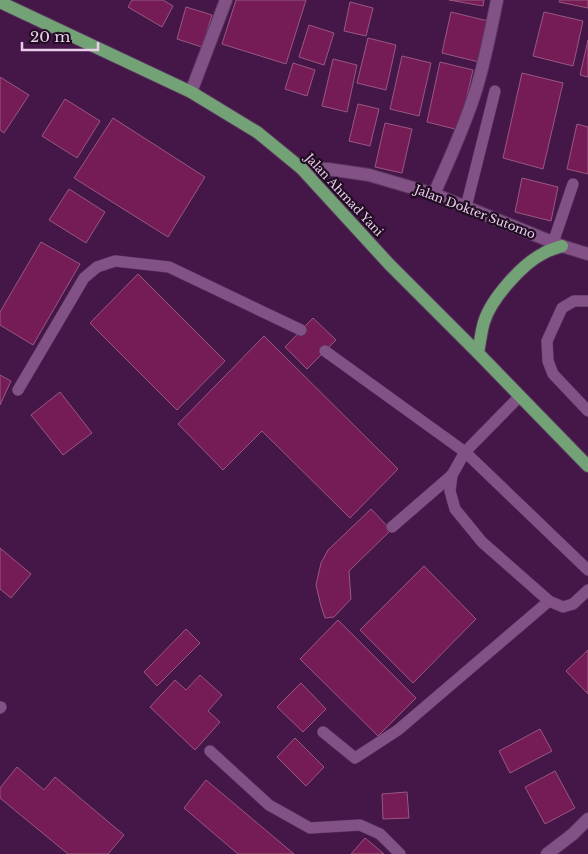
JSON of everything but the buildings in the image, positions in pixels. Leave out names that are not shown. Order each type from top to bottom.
[{"type":"main road","name":"Jalan Ahmad Yani","points":[[6,3],[191,92],[257,132],[302,168],[389,264],[588,466]]},
{"type":"main road","points":[[478,353],[484,321],[496,297],[534,258],[558,244]]},
{"type":"street","points":[[191,92],[226,0]]},
{"type":"street","points":[[434,194],[462,130],[476,90],[497,0]]},
{"type":"street","name":"Jalan Dokter Sutomo","points":[[302,168],[328,169],[369,175],[434,194],[558,244],[588,254]]},
{"type":"street","points":[[547,854],[573,834],[588,819]]},
{"type":"lane","points":[[466,207],[495,91]]},
{"type":"lane","points":[[558,244],[574,184]]},
{"type":"lane","points":[[18,390],[84,278],[97,267],[115,261],[170,267],[301,330]]},
{"type":"lane","points":[[588,301],[574,301],[562,308],[547,341],[548,361],[554,374],[588,411]]},
{"type":"lane","points":[[325,351],[465,452],[588,570]]},
{"type":"lane","points":[[392,527],[452,475],[465,452],[520,396]]},
{"type":"lane","points":[[452,475],[450,491],[455,509],[482,542],[549,601],[563,607],[573,604],[588,590]]},
{"type":"lane","points":[[323,732],[355,758],[398,730],[549,601]]},
{"type":"lane","points":[[210,751],[269,805],[310,828],[360,825],[380,834],[400,854]]}]
